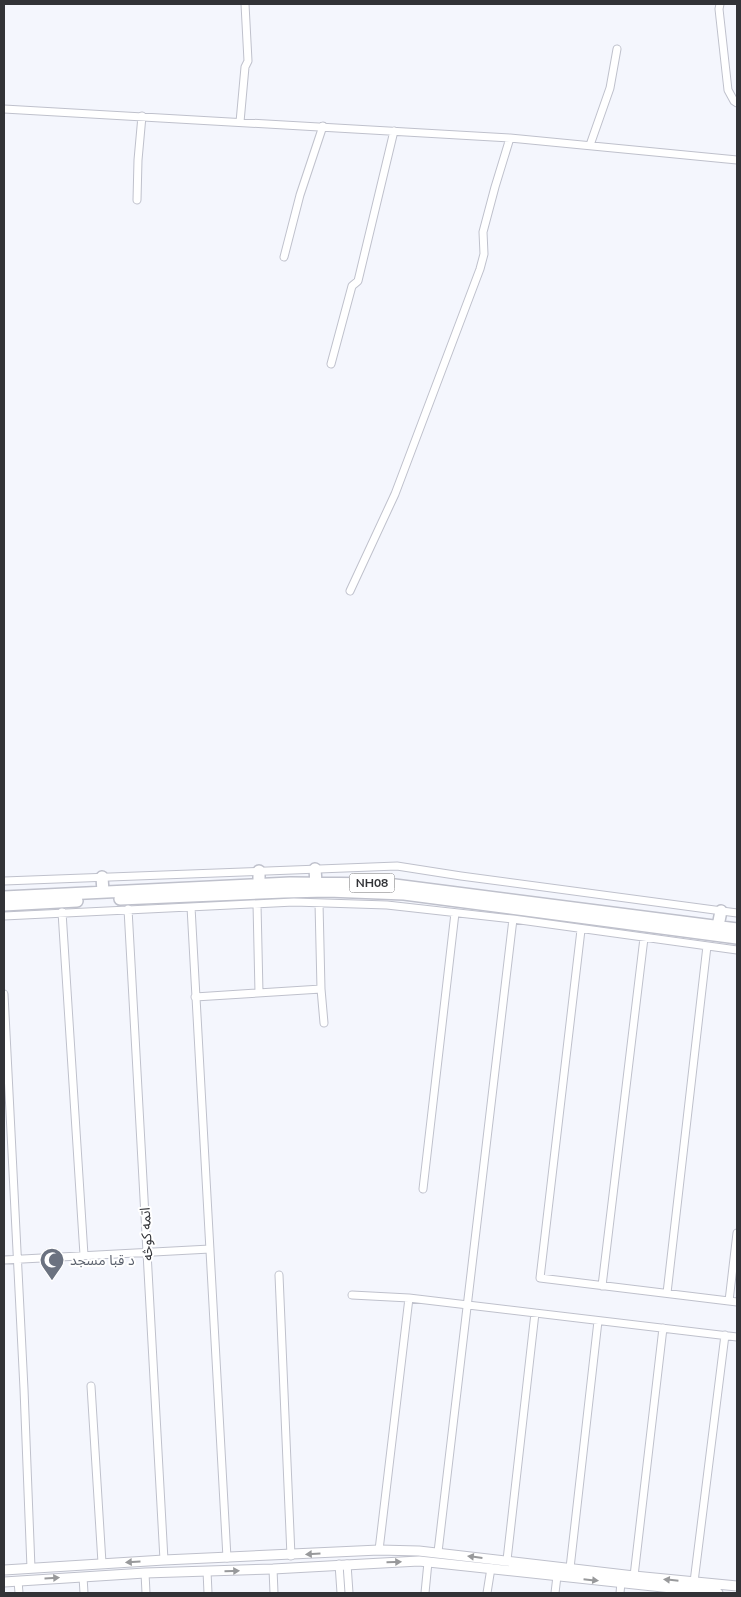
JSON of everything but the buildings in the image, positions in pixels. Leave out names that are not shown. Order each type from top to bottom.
[{"type":"highway","points":[[314,869],[316,882]]},
{"type":"highway","points":[[259,871],[259,884]]},
{"type":"highway","points":[[102,877],[103,892]]},
{"type":"highway","name":"NH08","points":[[4,897],[316,882],[408,885],[737,929]]},
{"type":"highway","name":"NH08","points":[[4,905],[284,892],[378,893],[443,899],[737,938]]},
{"type":"highway","points":[[718,926],[720,911]]},
{"type":"street","points":[[240,122],[245,67],[248,61],[245,4]]},
{"type":"street","points":[[720,4],[728,90],[737,103]]},
{"type":"street","points":[[590,145],[610,88],[617,49]]},
{"type":"street","points":[[4,109],[510,138],[737,160]]},
{"type":"street","points":[[137,200],[142,116]]},
{"type":"street","points":[[284,257],[300,195],[323,126]]},
{"type":"street","points":[[331,364],[352,286],[358,281],[394,131]]},
{"type":"street","points":[[350,591],[395,494],[480,269],[484,254],[483,232],[494,187],[510,138]]},
{"type":"street","points":[[4,881],[397,866],[471,878],[737,913]]},
{"type":"street","points":[[4,916],[294,902],[387,905],[513,919],[581,930],[737,950]]},
{"type":"street","points":[[319,903],[321,989],[324,1023]]},
{"type":"street","points":[[257,904],[259,993]]},
{"type":"street","points":[[191,907],[227,1558]]},
{"type":"street","name":"اتمه کوڅه","points":[[128,909],[164,1560]]},
{"type":"street","points":[[62,912],[84,1255]]},
{"type":"street","points":[[423,1189],[455,913]]},
{"type":"street","points":[[438,1552],[513,919]]},
{"type":"street","points":[[581,930],[540,1278],[737,1302]]},
{"type":"street","points":[[602,1286],[644,938]]},
{"type":"street","points":[[667,1293],[707,946]]},
{"type":"street","points":[[195,997],[321,989]]},
{"type":"street","points":[[4,994],[31,1568]]},
{"type":"street","points":[[729,1301],[737,1233]]},
{"type":"street","points":[[4,1260],[210,1249]]},
{"type":"street","points":[[279,1275],[291,1556]]},
{"type":"street","points":[[352,1295],[409,1298],[737,1337]]},
{"type":"street","points":[[379,1550],[409,1298]]},
{"type":"street","points":[[506,1560],[535,1313]]},
{"type":"street","points":[[570,1568],[598,1321]]},
{"type":"street","points":[[634,1576],[663,1328]]},
{"type":"street","points":[[694,1582],[724,1335]]},
{"type":"street","points":[[91,1386],[102,1563]]},
{"type":"street","points":[[4,1570],[102,1563],[291,1556],[379,1550],[438,1552],[634,1576],[737,1586]]},
{"type":"street","points":[[419,1551],[423,1561],[424,1593]]},
{"type":"street","points":[[4,1582],[145,1573],[273,1569],[423,1561],[718,1593]]},
{"type":"street","points":[[340,1593],[343,1564]]},
{"type":"street","points":[[343,1564],[349,1593]]},
{"type":"street","points":[[487,1593],[491,1568]]},
{"type":"street","points":[[273,1569],[274,1593]]},
{"type":"street","points":[[207,1571],[208,1593]]},
{"type":"street","points":[[145,1573],[146,1593]]},
{"type":"street","points":[[555,1593],[557,1576]]},
{"type":"street","points":[[83,1577],[84,1593]]},
{"type":"street","points":[[18,1581],[19,1593]]},
{"type":"street","points":[[620,1593],[621,1583]]},
{"type":"place","name":"د قبا مسجد","points":[[52,1281]]}]
